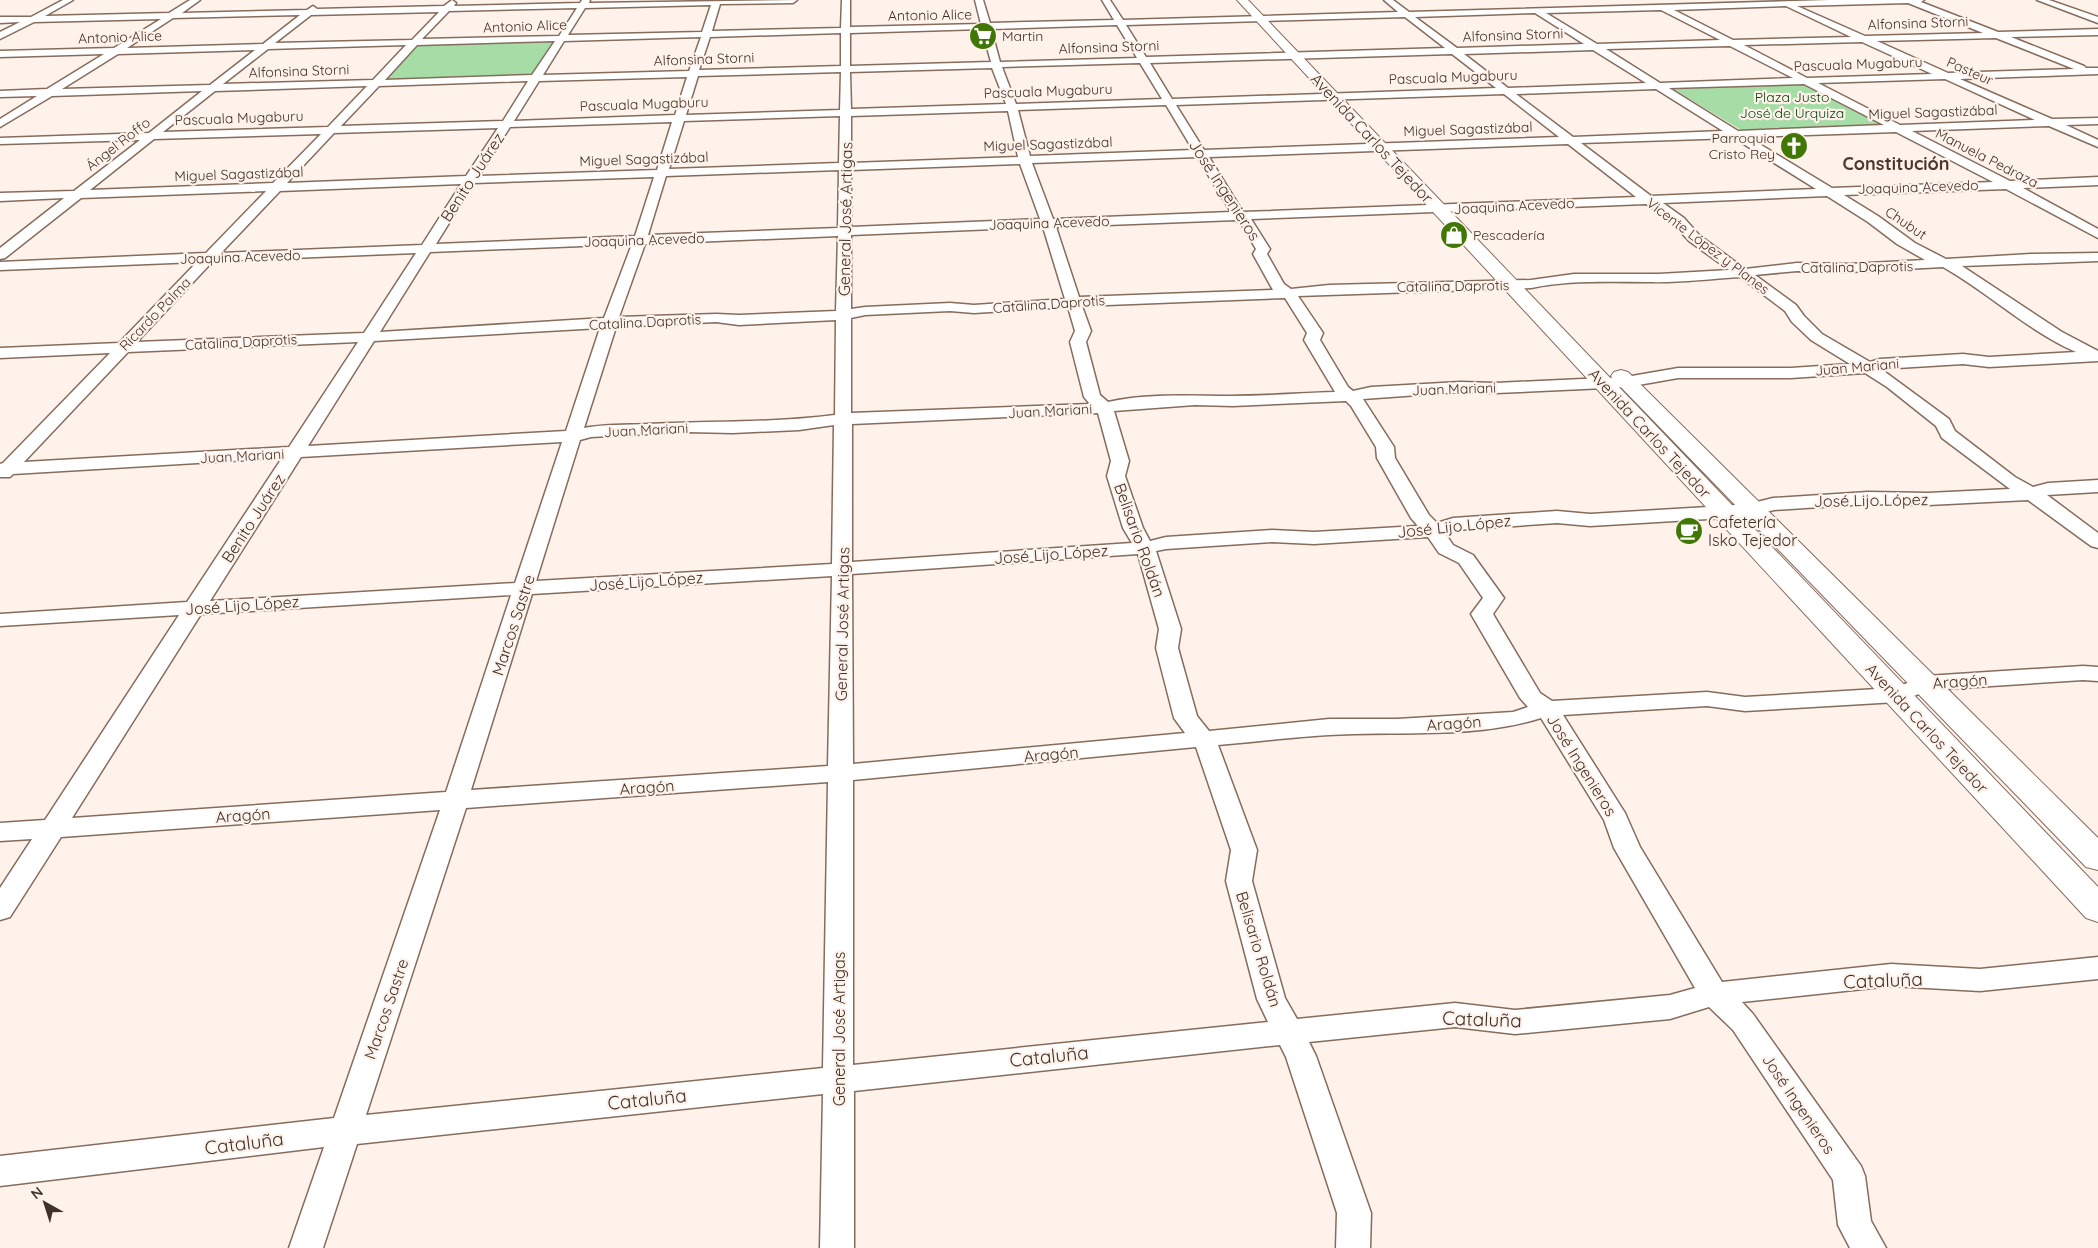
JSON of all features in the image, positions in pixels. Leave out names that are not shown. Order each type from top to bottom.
[{"type":"main road","name":"Avenida Carlos Tejedor","points":[[1242,0],[1265,19],[1340,96],[1396,147],[1448,209]]},
{"type":"main road","name":"Avenida Carlos Tejedor","points":[[1252,0],[1265,19]]},
{"type":"main road","name":"Avenida Carlos Tejedor","points":[[1340,96],[1381,147],[1448,209],[1615,382],[1754,509],[2098,858]]},
{"type":"main road","name":"Avenida Carlos Tejedor","points":[[1615,382],[1724,512],[2098,909]]},
{"type":"street","points":[[0,36],[69,0]]},
{"type":"street","points":[[0,124],[196,0]]},
{"type":"street","name":"Ángel Roffo","points":[[0,255],[325,0]]},
{"type":"street","points":[[0,20],[309,12],[451,4],[793,0]]},
{"type":"street","name":"General José Artigas","points":[[837,1248],[846,0]]},
{"type":"street","name":"Belisario Roldán","points":[[979,0],[996,64],[1012,107],[1025,160],[1048,223],[1082,331],[1078,342],[1092,397],[1105,408],[1120,461],[1116,476],[1133,528],[1146,548],[1170,628],[1167,648],[1186,718],[1203,739],[1211,754],[1244,850],[1239,881],[1271,999],[1301,1056],[1354,1213],[1353,1248]]},
{"type":"street","name":"José Ingenieros","points":[[1106,0],[1240,217],[1247,223],[1263,249],[1260,254],[1278,287],[1288,294],[1314,333],[1312,340],[1342,390],[1351,396],[1385,447],[1386,458],[1420,518],[1434,531],[1446,549],[1466,559],[1494,598],[1482,614],[1531,698],[1547,709],[1616,820],[1627,848],[1714,994],[1743,1022],[1849,1176],[1855,1225],[1869,1248]]},
{"type":"street","name":"Vicente López y Planes","points":[[1388,0],[1647,199],[1659,205],[1690,231],[1694,238],[1790,308],[1797,321],[1840,353],[1869,368],[1943,423],[1948,434],[2009,481],[2044,501],[2098,542]]},
{"type":"street","name":"Chubut","points":[[1520,0],[1738,134],[1934,259],[1948,264],[2016,306],[2026,317],[2079,349],[2098,356]]},
{"type":"street","name":"Manuela Pedraza","points":[[1648,0],[2059,211],[2098,234]]},
{"type":"street","points":[[1908,0],[2095,72]]},
{"type":"street","name":"Antonio Alice","points":[[0,54],[1407,15],[1781,2],[1920,0]]},
{"type":"street","points":[[2041,0],[2098,20]]},
{"type":"street","name":"Marcos Sastre","points":[[306,1248],[526,588],[609,324],[640,240],[717,1]]},
{"type":"street","name":"Pasteur","points":[[1781,2],[2098,144]]},
{"type":"street","name":"Benito Juárez","points":[[0,910],[585,3]]},
{"type":"street","name":"Ricardo Palma","points":[[3,471],[451,4]]},
{"type":"street","name":"Alfonsina Storni","points":[[0,94],[2098,32]]},
{"type":"street","name":"Pascuala Mugaburu","points":[[0,141],[1804,80],[2095,72]]},
{"type":"street","name":"Miguel Sagastizábal","points":[[0,197],[2098,121]]},
{"type":"street","name":"Joaquina Acevedo","points":[[0,266],[1048,223],[1448,209],[2098,180]]},
{"type":"street","name":"Catalina Daprotis","points":[[0,353],[369,337],[716,318],[739,320],[844,315],[865,311],[950,307],[983,309],[1072,302],[1288,294],[1300,291],[1521,284],[1620,276],[1648,278],[1744,274],[1759,270],[1820,267],[1850,268],[1948,264],[1961,261],[2031,258],[2098,258]]},
{"type":"street","name":"Juan Mariani","points":[[3,471],[574,436],[591,432],[688,427],[733,428],[800,425],[844,419],[1105,408],[1122,404],[1186,400],[1233,402],[1351,396],[1371,392],[1460,387],[1496,388],[1615,382],[1646,376],[1734,371],[1766,373],[1869,368],[1880,364],[1963,360],[1989,362],[2098,356]]},
{"type":"street","name":"José Lijo López","points":[[0,620],[1146,548],[1166,543],[1272,536],[1314,538],[1434,531],[1453,524],[1557,517],[1590,520],[1724,512],[1754,509],[1773,504],[1868,498],[1928,499],[2030,494],[2048,489],[2098,486]]},
{"type":"street","name":"Aragón","points":[[0,832],[455,802],[840,773],[1329,727],[1397,727],[1514,719],[1547,709],[1707,699],[1745,704],[1897,695],[1926,683],[2083,673],[2098,674]]},
{"type":"street","name":"Cataluña","points":[[0,1171],[345,1131],[1288,1031],[1455,1015],[1515,1022],[1670,1007],[1714,994],[1891,976],[1980,980],[2098,968]]},
{"type":"green space","points":[[561,39],[536,78],[384,80],[418,43]]},
{"type":"green space","name":"Plaza Justo José de Urquiza","points":[[1797,82],[1882,125],[1741,130],[1670,87]]},
{"type":"place","name":"Martin","points":[[983,36]]},
{"type":"place","name":"Parroquia Cristo Rey","points":[[1794,146]]},
{"type":"place","name":"Pescadería","points":[[1454,235]]},
{"type":"place","name":"Cafetería Isko Tejedor","points":[[1689,531]]},
{"type":"district","name":"Constitución","points":[[1896,164]]}]
